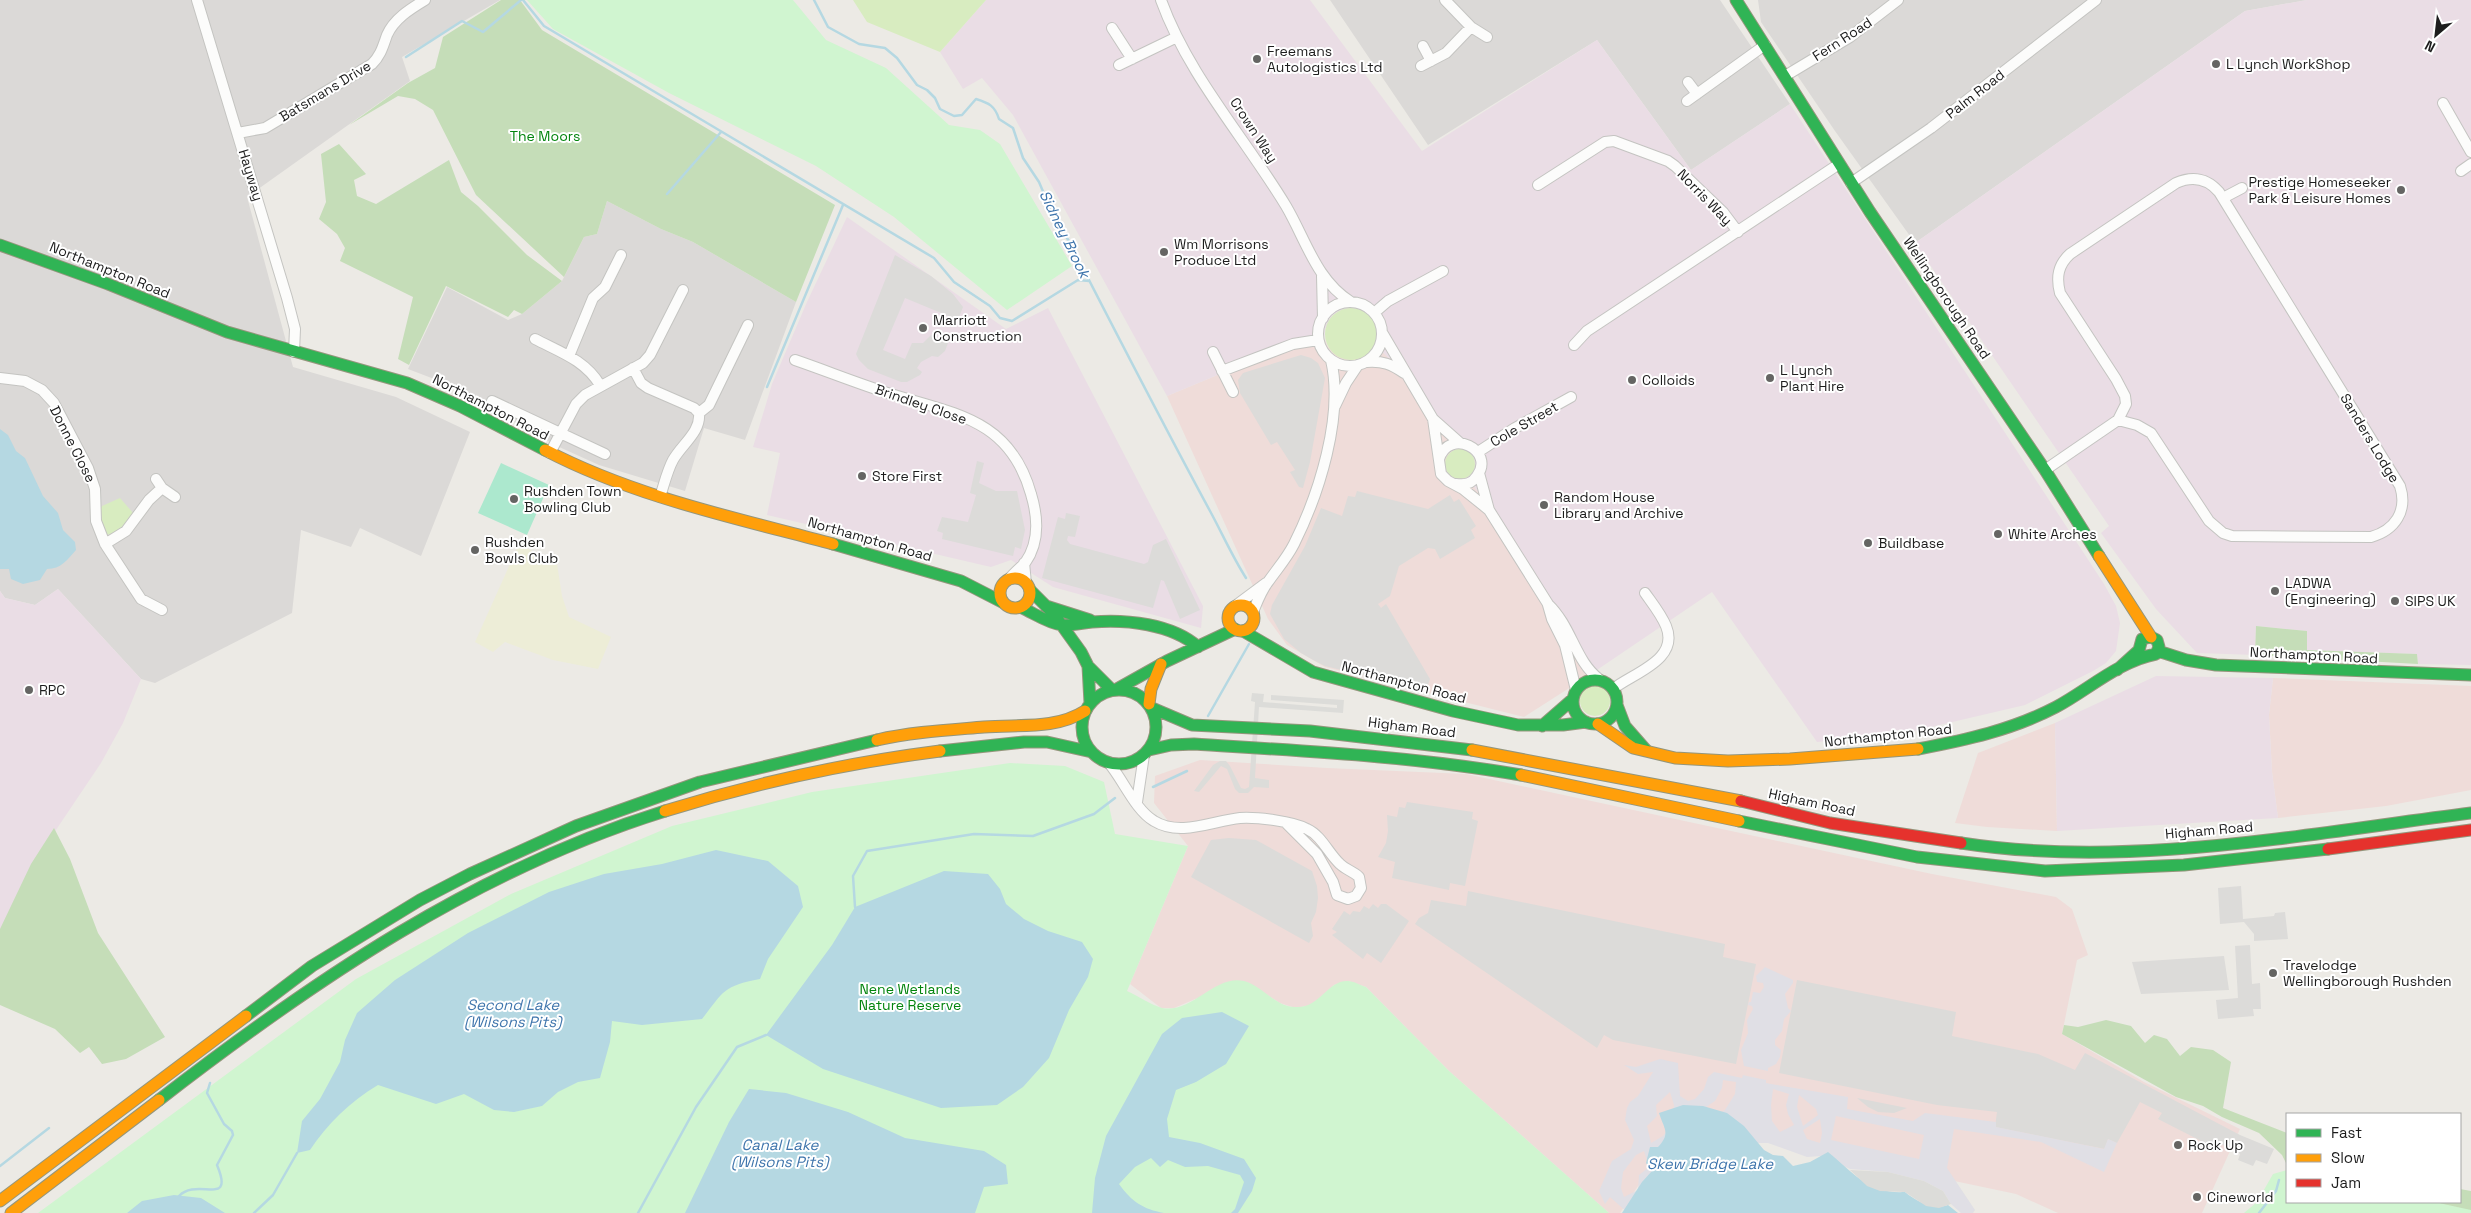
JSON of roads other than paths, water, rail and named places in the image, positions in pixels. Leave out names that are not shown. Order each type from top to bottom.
[{"type":"main road","name":"Wellingborough Road","points":[[1736,0],[1851,183],[2112,572],[2135,612],[2144,645],[2158,643],[2158,651]]},
{"type":"main road","name":"Northampton Road","points":[[0,245],[108,284],[218,329],[407,383],[460,406],[550,454],[594,474],[660,497],[901,562],[973,586],[1002,602]]},
{"type":"main road","points":[[1150,706],[1135,692],[1115,689],[1088,666],[1081,652],[1060,625],[1046,606],[1028,587],[1017,578],[1005,582],[999,592],[1002,602],[1010,608],[1020,607],[1060,625],[1094,622],[1127,623],[1166,630],[1192,640],[1198,647]]},
{"type":"main road","name":"Northampton Road","points":[[973,586],[1005,582]]},
{"type":"main road","points":[[1020,607],[1028,601],[1028,587]]},
{"type":"main road","points":[[1046,606],[1094,622]]},
{"type":"main road","points":[[0,1201],[312,966],[420,900],[470,874],[576,826],[700,782],[891,737],[985,727],[1050,724],[1074,718],[1104,692],[1115,689],[1236,627],[1250,627],[1253,616],[1244,606],[1235,606],[1230,612],[1236,627]]},
{"type":"main road","name":"Northampton Road","points":[[1253,616],[1268,643]]},
{"type":"main road","name":"Northampton Road","points":[[1236,627],[1268,643],[1294,664],[1328,677],[1515,726],[1553,728],[1586,722]]},
{"type":"main road","name":"Northampton Road","points":[[1598,724],[1625,745],[1675,758],[1728,760],[1850,756],[1937,746],[1976,738],[2018,725],[2056,707],[2117,670],[2144,645],[2152,656],[2158,651],[2186,660],[2216,665],[2471,675]]},
{"type":"main road","points":[[1146,753],[1157,730],[1150,706],[1151,689],[1161,664]]},
{"type":"main road","points":[[1088,666],[1088,707],[1082,728],[1087,745],[1092,752]]},
{"type":"main road","points":[[1542,726],[1561,711],[1588,680],[1599,680],[1613,689],[1625,726],[1646,750]]},
{"type":"main road","points":[[1574,694],[1577,715],[1586,722],[1598,724],[1609,720],[1617,705]]},
{"type":"main road","name":"Higham Road","points":[[1150,706],[1192,725],[1310,731],[1461,748],[1740,802],[1830,823],[1987,847],[2064,851],[2182,849],[2471,813]]},
{"type":"main road","points":[[11,1213],[246,1034],[386,939],[474,889],[585,838],[701,799],[805,773],[860,762],[1024,742],[1047,742],[1092,752],[1108,762],[1126,764],[1146,753],[1171,744],[1372,755],[1456,764],[1571,784],[1831,841],[1917,857],[2045,871],[2184,865],[2259,858],[2471,830]]},
{"type":"street","name":"Hayway","points":[[197,0],[291,311],[296,336],[294,352]]},
{"type":"street","name":"Batsmans Drive","points":[[238,133],[265,128],[372,64],[379,56],[394,24],[413,3],[425,0]]},
{"type":"street","name":"Crown Way","points":[[1161,0],[1177,37],[1285,205],[1322,276],[1341,296],[1350,302]]},
{"type":"street","points":[[1445,0],[1471,27],[1487,37]]},
{"type":"street","name":"Fern Road","points":[[1785,76],[1850,37],[1898,0]]},
{"type":"street","name":"Palm Road","points":[[1851,183],[1930,128],[2096,0]]},
{"type":"street","points":[[1423,46],[1426,64],[1452,48],[1471,27]]},
{"type":"street","points":[[1112,28],[1132,59]]},
{"type":"street","points":[[1119,65],[1177,37]]},
{"type":"street","points":[[1687,101],[1765,45]]},
{"type":"street","points":[[1688,82],[1697,94]]},
{"type":"street","points":[[2443,104],[2471,152]]},
{"type":"street","name":"Norris Way","points":[[1538,185],[1605,142],[1614,141],[1668,161],[1675,166],[1723,212],[1738,232]]},
{"type":"street","name":"Norris Way","points":[[1574,345],[1587,331],[1839,164]]},
{"type":"street","points":[[2461,171],[2471,164]]},
{"type":"street","name":"Sanders Lodge","points":[[2191,178],[2208,182],[2214,186],[2223,198],[2400,486],[2402,494],[2401,512],[2396,522],[2389,529],[2371,536],[2244,536],[2223,533],[2209,521],[2151,433],[2118,420],[2124,411],[2125,396],[2060,293],[2057,282],[2062,263],[2070,254],[2184,180],[2191,178]]},
{"type":"street","points":[[2223,198],[2242,188]]},
{"type":"street","points":[[569,356],[593,298],[605,287],[621,255]]},
{"type":"street","points":[[1374,313],[1388,301],[1443,271]]},
{"type":"street","name":"Crown Way","points":[[1322,276],[1322,318]]},
{"type":"street","points":[[550,454],[576,404],[584,395],[642,363],[656,345],[682,290]]},
{"type":"street","points":[[1404,373],[1392,364],[1380,361],[1342,366],[1331,360],[1324,353],[1318,340],[1322,318],[1334,306],[1350,302],[1358,303],[1374,313],[1381,325],[1383,334],[1399,359],[1404,373],[1432,419],[1460,443]]},
{"type":"street","points":[[699,413],[709,404],[748,325]]},
{"type":"street","points":[[1335,407],[1347,381],[1378,350],[1383,334]]},
{"type":"street","points":[[535,339],[569,356],[591,371],[600,385]]},
{"type":"street","points":[[1222,371],[1293,344],[1318,340]]},
{"type":"street","points":[[1213,352],[1232,392]]},
{"type":"street","name":"Brindley Close","points":[[795,360],[890,394],[936,406],[972,421],[992,433],[1013,454],[1021,467],[1036,509],[1038,524],[1036,537],[1024,563],[1005,582]]},
{"type":"street","points":[[1235,606],[1267,583],[1280,568],[1294,545],[1310,506],[1324,462],[1335,407],[1335,380],[1331,360]]},
{"type":"street","points":[[633,368],[641,383],[648,388],[694,408],[699,413],[700,420],[696,430],[672,462],[660,497]]},
{"type":"street","name":"Donne Close","points":[[0,378],[25,380],[42,390],[54,403],[88,468],[96,489],[96,521],[105,544],[141,599],[162,610]]},
{"type":"street","name":"Cole Street","points":[[1478,452],[1571,396]]},
{"type":"street","points":[[492,401],[605,454]]},
{"type":"street","points":[[1432,419],[1441,474],[1489,510]]},
{"type":"street","points":[[2045,470],[2118,420]]},
{"type":"street","points":[[1440,459],[1445,448],[1460,443],[1467,444],[1478,452],[1481,463],[1479,473],[1489,510],[1548,604],[1560,616],[1587,669],[1599,680]]},
{"type":"street","points":[[1456,484],[1470,483],[1479,473]]},
{"type":"street","points":[[105,544],[126,531],[159,484],[175,497]]},
{"type":"street","points":[[1024,563],[1028,587]]},
{"type":"street","points":[[1253,616],[1267,583]]},
{"type":"street","points":[[1613,689],[1653,664],[1666,651],[1668,635],[1666,626],[1645,593]]},
{"type":"street","points":[[1548,604],[1552,619],[1565,645],[1574,694]]},
{"type":"street","points":[[1137,802],[1146,753]]},
{"type":"street","points":[[1108,762],[1120,776],[1144,812],[1154,821],[1166,827],[1185,828],[1238,818],[1257,818],[1287,824],[1308,829],[1319,838],[1339,863],[1356,873],[1361,880],[1361,888],[1356,896],[1348,899],[1340,897],[1334,891],[1333,882],[1317,854],[1287,824]]},
{"type":"street","points":[[1333,882],[1337,874],[1348,870]]},
{"type":"water","points":[[0,429],[8,435],[16,451],[25,458],[43,496],[58,513],[63,530],[75,542],[76,550],[63,563],[52,569],[47,569],[40,580],[23,584],[11,579],[9,569],[0,569]]},
{"type":"water","name":"Second Lake (Wilsons Pits)","points":[[716,850],[768,861],[798,886],[803,907],[768,959],[760,979],[738,984],[725,991],[702,1019],[642,1025],[612,1021],[610,1042],[600,1078],[578,1082],[558,1092],[542,1106],[514,1112],[494,1110],[464,1094],[436,1104],[378,1085],[358,1098],[340,1114],[310,1150],[297,1153],[302,1121],[320,1099],[340,1062],[345,1040],[357,1013],[395,980],[468,933],[549,892],[604,874],[662,864]]},
{"type":"water","points":[[944,871],[988,874],[1000,889],[1006,904],[1024,919],[1048,931],[1082,942],[1093,959],[1088,977],[1069,1010],[1049,1058],[1023,1087],[997,1105],[941,1108],[823,1069],[766,1035],[832,945],[855,907]]},
{"type":"water","points":[[1222,1012],[1249,1026],[1226,1064],[1196,1082],[1176,1090],[1167,1119],[1169,1137],[1200,1143],[1244,1159],[1256,1178],[1252,1191],[1238,1213],[1231,1213],[1235,1209],[1244,1182],[1240,1175],[1208,1166],[1185,1167],[1168,1160],[1160,1167],[1151,1158],[1135,1167],[1119,1184],[1138,1204],[1164,1213],[1092,1213],[1095,1178],[1106,1136],[1162,1034],[1182,1018]]},
{"type":"water","name":"Canal Lake (Wilsons Pits)","points":[[749,1089],[786,1093],[848,1112],[905,1138],[984,1151],[1006,1165],[1008,1184],[984,1187],[975,1213],[685,1213],[729,1122]]},
{"type":"water","name":"Skew Bridge Lake","points":[[1683,1105],[1703,1106],[1727,1113],[1744,1126],[1764,1150],[1773,1155],[1783,1156],[1793,1166],[1810,1162],[1828,1152],[1862,1181],[1871,1186],[1892,1192],[1905,1192],[1920,1202],[1931,1206],[1948,1205],[1958,1213],[1622,1213],[1642,1182],[1652,1171],[1646,1163],[1650,1147],[1658,1147],[1665,1134],[1659,1113]]},
{"type":"water","points":[[174,1195],[201,1198],[225,1213],[127,1213],[142,1201]]},
{"type":"waterway","points":[[406,57],[462,21],[483,32],[521,0]]},
{"type":"waterway","points":[[523,0],[544,26],[934,258],[954,282],[990,306],[1000,318],[1012,321],[1078,280],[1089,281]]},
{"type":"waterway","name":"Sidney Brook","points":[[814,0],[828,27],[859,44],[885,48],[897,58],[917,85],[927,90],[935,98],[940,109],[954,116],[962,115],[976,99],[991,106],[996,111],[999,119],[1013,128],[1023,158],[1039,182],[1056,222],[1069,241],[1156,410],[1246,578]]},
{"type":"waterway","points":[[667,194],[721,132]]},
{"type":"waterway","points":[[767,387],[843,205]]},
{"type":"waterway","points":[[1208,716],[1249,644]]},
{"type":"waterway","points":[[1153,787],[1187,771]]},
{"type":"waterway","points":[[855,907],[853,876],[867,851],[974,834],[1033,836],[1094,814],[1115,798]]},
{"type":"waterway","points":[[638,1213],[696,1107],[737,1047],[766,1035]]},
{"type":"waterway","points":[[179,1196],[195,1189],[218,1189],[221,1185],[217,1165],[233,1135],[232,1131],[224,1124],[207,1093],[210,1083]]},
{"type":"waterway","points":[[0,1166],[49,1128]]},
{"type":"waterway","points":[[254,1213],[273,1195],[297,1153]]},
{"type":"waterway","points":[[2259,1213],[2276,1191],[2279,1180]]},
{"type":"place","name":"Freemans Autologistics Ltd","points":[[1257,59]]},
{"type":"place","name":"L Lynch WorkShop","points":[[2216,64]]},
{"type":"place","name":"Prestige Homeseeker Park & Leisure Homes","points":[[2401,190]]},
{"type":"place","name":"Wm Morrisons Produce Ltd","points":[[1164,252]]},
{"type":"place","name":"Marriott Construction","points":[[923,328]]},
{"type":"place","name":"L Lynch Plant Hire","points":[[1770,378]]},
{"type":"place","name":"Colloids","points":[[1632,380]]},
{"type":"place","name":"Store First","points":[[862,476]]},
{"type":"place","name":"Rushden Town Bowling Club","points":[[514,499]]},
{"type":"place","name":"Random House Library and Archive","points":[[1544,505]]},
{"type":"place","name":"White Arches","points":[[1998,534]]},
{"type":"place","name":"Buildbase","points":[[1868,543]]},
{"type":"place","name":"Rushden Bowls Club","points":[[475,550]]},
{"type":"place","name":"LADWA (Engineering)","points":[[2275,591]]},
{"type":"place","name":"SIPS UK","points":[[2395,601]]},
{"type":"place","name":"RPC","points":[[29,690]]},
{"type":"place","name":"Travelodge Wellingborough Rushden","points":[[2273,973]]},
{"type":"place","name":"Rock Up","points":[[2178,1145]]},
{"type":"place","name":"Cineworld","points":[[2197,1197]]},
{"type":"park label","name":"The Moors","points":[[545,136]]},
{"type":"park label","name":"Nene Wetlands Nature Reserve","points":[[910,998]]}]
